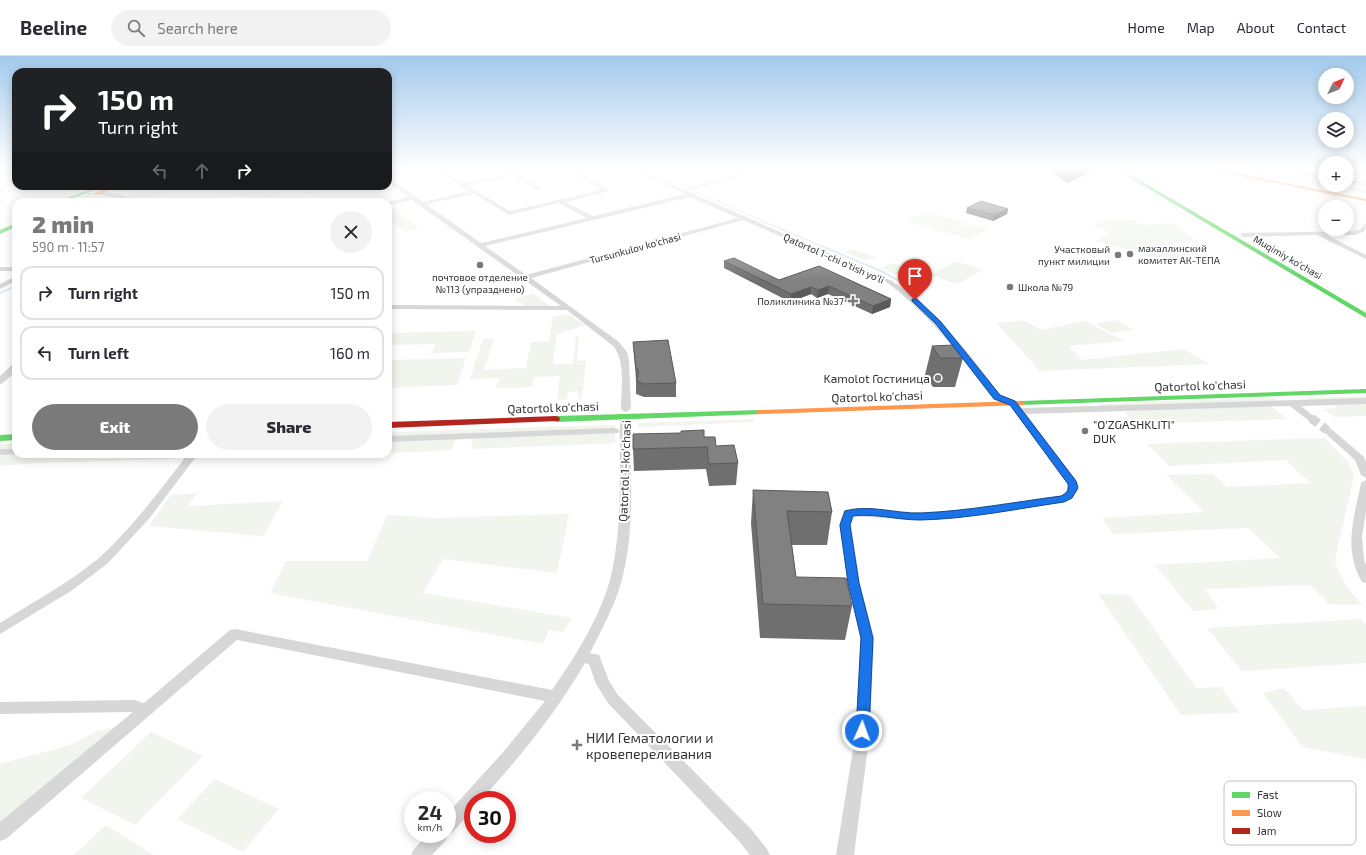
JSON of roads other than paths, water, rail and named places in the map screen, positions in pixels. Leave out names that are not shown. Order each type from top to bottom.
[{"type":"main road","name":"Muqimiy ko'chasi","points":[[1186,206],[1351,302]]},
{"type":"main road","name":"Muqimiy ko'chasi","points":[[1192,206],[1351,302],[1366,316]]},
{"type":"main road","points":[[0,225],[12,220]]},
{"type":"main road","points":[[0,232],[12,227]]},
{"type":"main road","points":[[1351,302],[1366,306]]},
{"type":"main road","name":"Qatortol ko'chasi","points":[[1008,402],[1272,388],[1366,385]]},
{"type":"main road","points":[[1301,387],[1309,393]]},
{"type":"main road","points":[[1272,388],[1280,394]]},
{"type":"main road","name":"Qatortol ko'chasi","points":[[392,425],[758,408],[1366,391]]},
{"type":"main road","name":"Qatortol ko'chasi","points":[[392,417],[625,413]]},
{"type":"main road","points":[[0,430],[12,429]]},
{"type":"main road","points":[[0,438],[12,437]]},
{"type":"street","name":"Qatortol 1-ko'chasi","points":[[425,206],[609,338],[622,350],[625,365],[623,511],[618,565],[612,592],[583,657],[555,698],[507,760],[456,816]]},
{"type":"street","points":[[498,206],[509,213],[541,206]]},
{"type":"street","points":[[569,206],[592,218]]},
{"type":"street","points":[[480,245],[642,206]]},
{"type":"street","name":"Qatortol 1-chi o'tish yo'li","points":[[716,206],[884,279],[902,290],[938,323],[1008,402],[1073,483],[1074,488],[1069,496],[1064,499],[964,513],[919,516],[866,511],[848,513],[845,525],[854,583],[867,638],[862,731],[845,855]]},
{"type":"street","name":"Tursunkulov ko'chasi","points":[[525,278],[744,218]]},
{"type":"street","points":[[1243,238],[1317,233],[1355,233],[1365,229]]},
{"type":"street","points":[[1317,233],[1366,257]]},
{"type":"street","points":[[0,269],[12,269]]},
{"type":"street","points":[[0,287],[12,280]]},
{"type":"street","points":[[392,307],[569,308]]},
{"type":"street","points":[[0,381],[12,370]]},
{"type":"street","points":[[1280,394],[1311,418]]},
{"type":"street","points":[[1008,402],[1292,403],[1366,401]]},
{"type":"street","points":[[1327,430],[1360,459],[1366,475]]},
{"type":"street","points":[[392,439],[615,431]]},
{"type":"street","points":[[0,452],[12,452]]},
{"type":"street","points":[[0,629],[88,573],[102,561],[131,531],[190,458]]},
{"type":"street","points":[[1366,483],[1356,536],[1358,560],[1366,579]]},
{"type":"street","points":[[0,834],[235,634],[555,698]]},
{"type":"street","points":[[583,657],[594,659],[602,684],[613,699],[745,834],[761,855]]},
{"type":"street","points":[[0,708],[134,706],[146,710]]},
{"type":"street","points":[[420,855],[431,843]]},
{"type":"waterway","points":[[729,206],[828,249]]},
{"type":"waterway","points":[[826,248],[881,271],[912,288]]},
{"type":"waterway","points":[[0,293],[12,288]]},
{"type":"tunnel","points":[[1311,418],[1327,430]]},
{"type":"place","name":"махаллинский комитет АК-ТЕПА","points":[[1130,254]]},
{"type":"place","name":"Участковый пункт милиции","points":[[1118,255]]},
{"type":"place","name":"почтовое отделение №113 (упразднено)","points":[[480,265]]},
{"type":"place","name":"Школа №79","points":[[1010,287]]},
{"type":"place","name":"Поликлиника №37","points":[[853,301]]},
{"type":"place","name":"Kamolot Гостиница","points":[[938,378]]},
{"type":"place","name":"\"O'ZGASHKLITI\" DUK","points":[[1085,431]]},
{"type":"place","name":"НИИ Гематологии и кровепереливания","points":[[577,745]]}]
